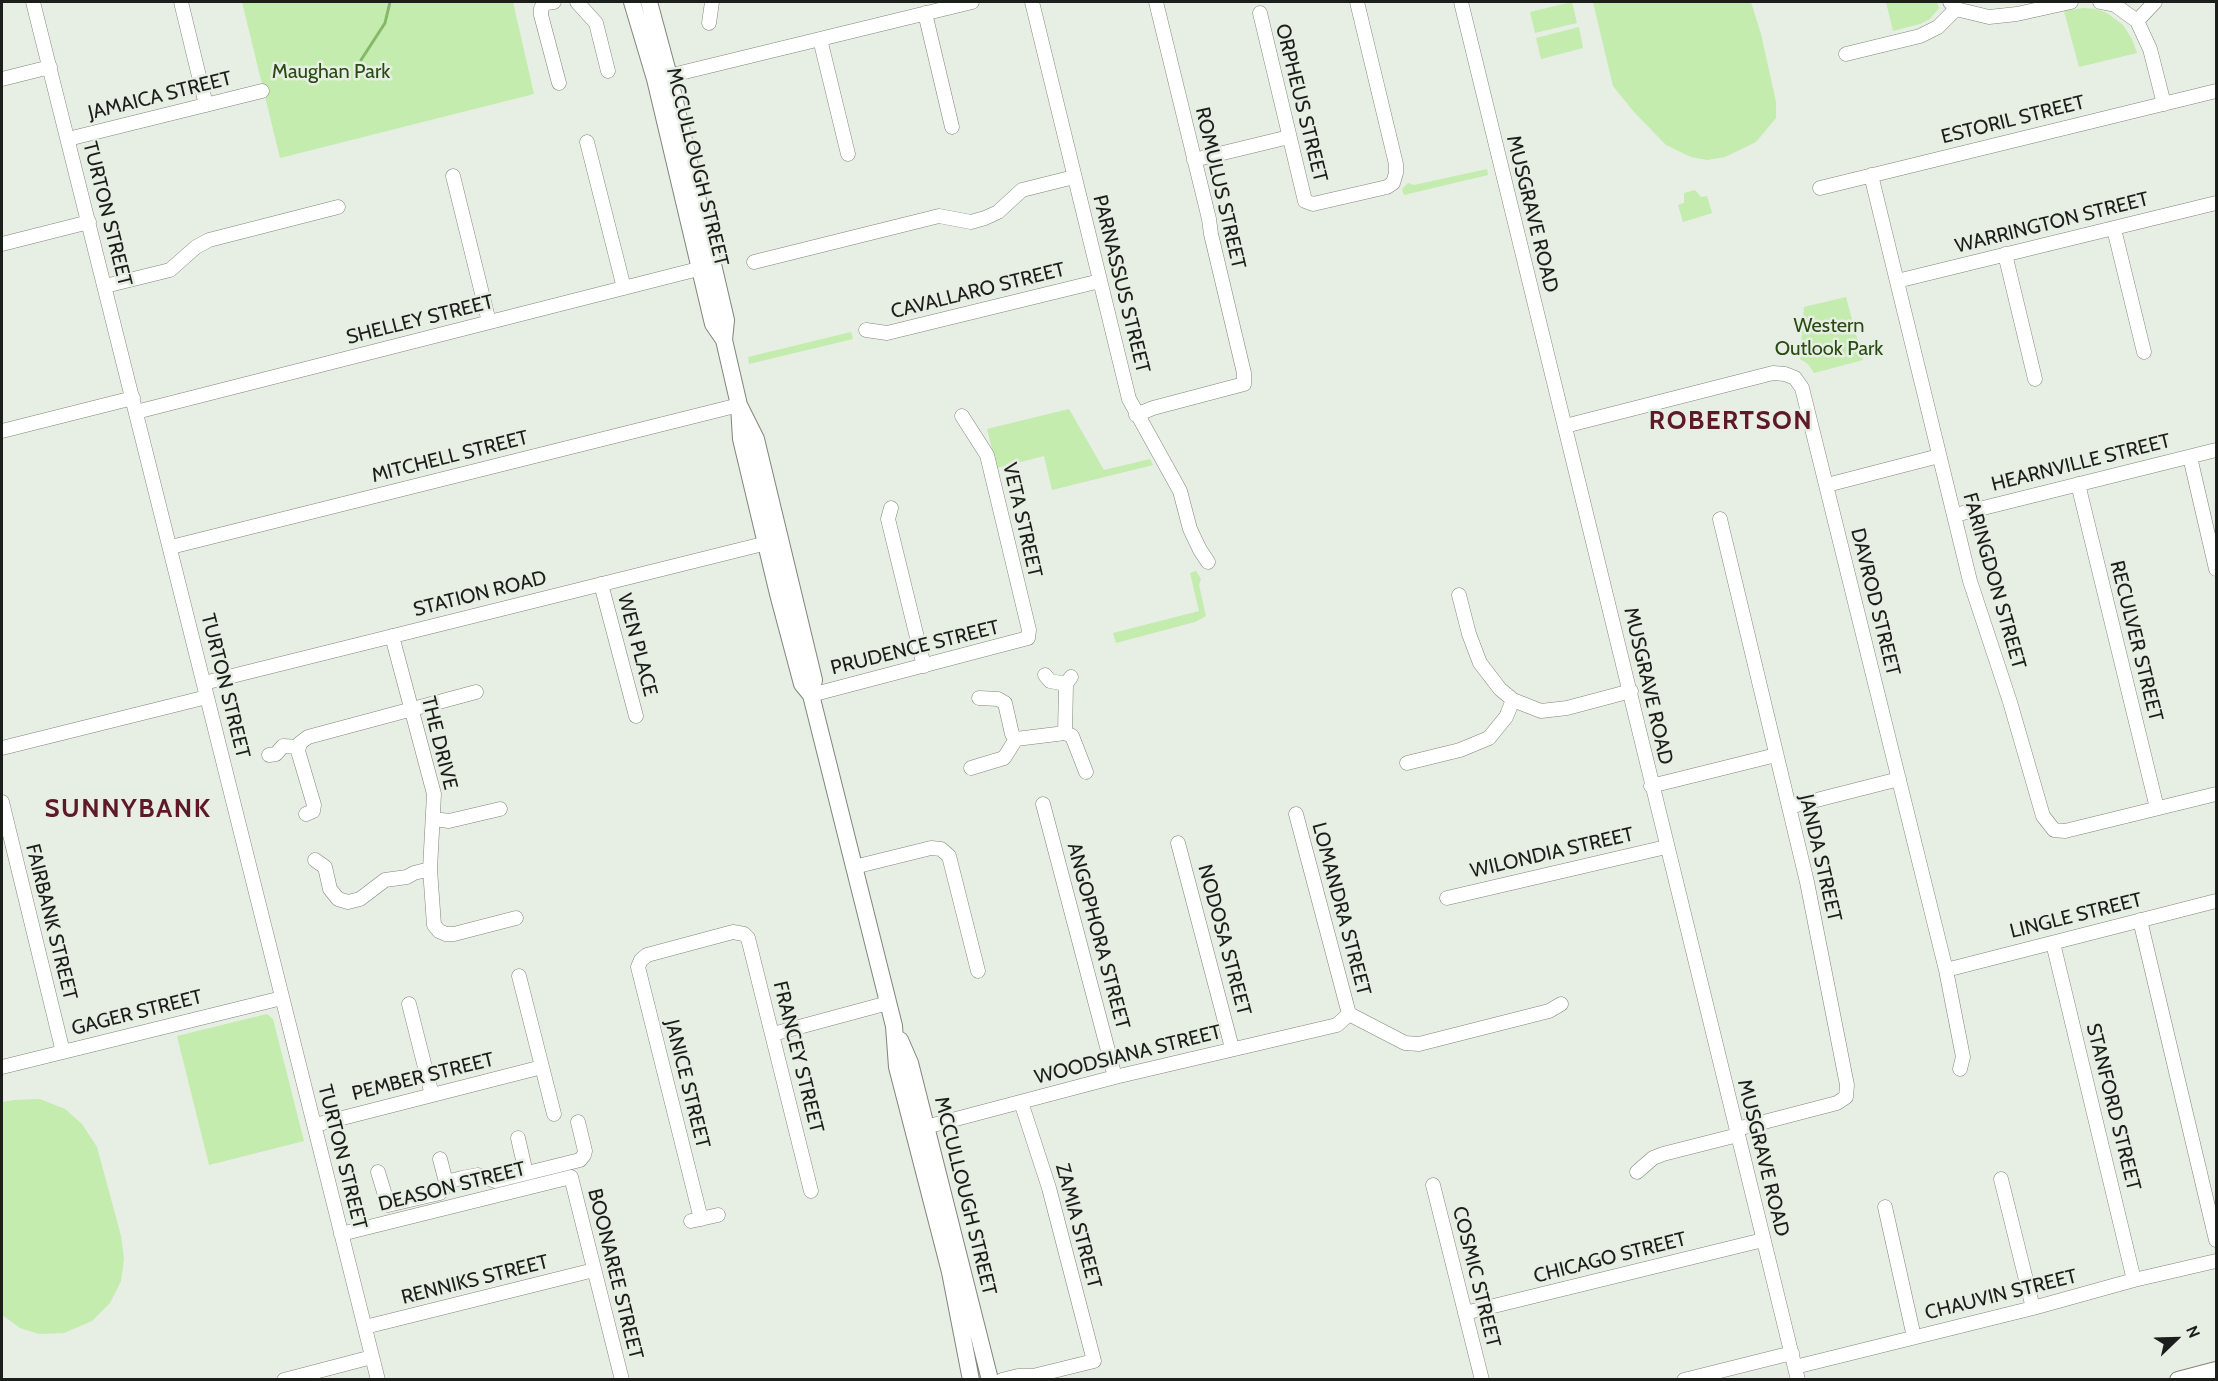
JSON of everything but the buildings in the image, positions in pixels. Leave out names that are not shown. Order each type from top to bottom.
[{"type":"main road","name":"MCCULLOUGH STREET","points":[[632,2],[662,78]]},
{"type":"main road","name":"MCCULLOUGH STREET","points":[[649,2],[662,78],[707,267],[713,324],[724,340],[739,405],[756,439],[773,541],[802,684],[811,695],[894,1026],[910,1064],[920,1129],[971,1380]]},
{"type":"main road","name":"MCCULLOUGH STREET","points":[[920,1129],[990,1380]]},
{"type":"main road","points":[[2178,1380],[2217,1370]]},
{"type":"street","name":"TURTON STREET","points":[[33,2],[378,1380]]},
{"type":"street","points":[[181,2],[206,105]]},
{"type":"street","points":[[554,2],[546,3],[541,8],[541,15],[559,83]]},
{"type":"street","points":[[577,2],[596,23],[608,71]]},
{"type":"street","points":[[709,23],[712,2]]},
{"type":"street","points":[[662,78],[972,2]]},
{"type":"street","name":"PARNASSUS STREET","points":[[1032,2],[1129,399],[1180,491],[1190,529],[1208,562]]},
{"type":"street","name":"ROMULUS STREET","points":[[1136,415],[1153,408],[1244,384],[1244,373],[1156,2]]},
{"type":"street","name":"ORPHEUS STREET","points":[[1260,13],[1305,201],[1313,204],[1387,187],[1393,183],[1396,173],[1396,164],[1357,2]]},
{"type":"street","name":"MUSGRAVE ROAD","points":[[1461,2],[1631,691],[1651,786],[1795,1366]]},
{"type":"street","points":[[1846,54],[1920,36],[1938,27],[1953,5],[1989,17],[2017,14],[2071,2]]},
{"type":"street","points":[[2100,2],[2115,5],[2137,21],[2150,49],[2164,104]]},
{"type":"street","points":[[2137,21],[2155,2]]},
{"type":"street","points":[[925,13],[952,127]]},
{"type":"street","points":[[820,39],[848,154]]},
{"type":"street","points":[[2,79],[50,67]]},
{"type":"street","name":"JAMAICA STREET","points":[[68,139],[262,91]]},
{"type":"street","name":"ESTORIL STREET","points":[[1820,188],[2217,91]]},
{"type":"street","points":[[1194,160],[1289,137]]},
{"type":"street","points":[[587,142],[624,288]]},
{"type":"street","name":"FARINGDON STREET","points":[[1871,175],[1970,581],[2010,702],[2043,816],[2054,830],[2065,831],[2217,794]]},
{"type":"street","points":[[453,176],[489,322]]},
{"type":"street","points":[[754,262],[939,216],[971,222],[998,212],[1022,190],[1074,177]]},
{"type":"street","name":"WARRINGTON STREET","points":[[1897,281],[2217,203]]},
{"type":"street","points":[[105,286],[170,270],[196,247],[209,240],[338,207]]},
{"type":"street","points":[[2,243],[89,222]]},
{"type":"street","points":[[2114,229],[2144,352]]},
{"type":"street","points":[[2005,255],[2035,379]]},
{"type":"street","name":"SHELLEY STREET","points":[[136,412],[707,267]]},
{"type":"street","name":"CAVALLARO STREET","points":[[866,330],[887,333],[1100,281]]},
{"type":"street","name":"DAVROD STREET","points":[[1564,426],[1773,373],[1795,378],[1802,388],[1946,970],[1964,1057],[1960,1069]]},
{"type":"street","points":[[2,431],[133,398]]},
{"type":"street","name":"MITCHELL STREET","points":[[171,547],[739,405]]},
{"type":"street","name":"VETA STREET","points":[[962,416],[987,454],[1029,630],[1028,638]]},
{"type":"street","name":"HEARNVILLE STREET","points":[[1954,515],[2217,450]]},
{"type":"street","points":[[1827,485],[1939,456]]},
{"type":"street","points":[[2190,456],[2217,569]]},
{"type":"street","name":"RECULVER STREET","points":[[2078,484],[2157,808]]},
{"type":"street","points":[[891,508],[888,519],[924,666]]},
{"type":"street","name":"JANDA STREET","points":[[1720,519],[1807,882],[1847,1085],[1846,1097],[1837,1103],[1737,1132]]},
{"type":"street","name":"STATION ROAD","points":[[2,748],[392,636],[773,541]]},
{"type":"street","name":"WEN PLACE","points":[[601,584],[636,716]]},
{"type":"street","points":[[1459,595],[1469,634],[1480,663],[1500,689],[1513,700],[1541,711],[1567,708],[1631,691]]},
{"type":"street","name":"THE DRIVE","points":[[392,636],[434,794],[430,869],[434,924],[439,931],[454,934],[516,918]]},
{"type":"street","name":"PRUDENCE STREET","points":[[811,695],[1028,638]]},
{"type":"street","points":[[1045,675],[1050,681],[1068,681],[1065,733]]},
{"type":"street","points":[[306,814],[313,810],[314,805],[300,762],[299,747],[308,736],[476,692]]},
{"type":"street","points":[[979,698],[998,699],[1005,703],[1012,734],[1016,739]]},
{"type":"street","points":[[1407,763],[1460,750],[1489,738],[1506,717],[1513,700]]},
{"type":"street","points":[[1016,739],[1065,733],[1072,736],[1086,772]]},
{"type":"street","points":[[971,768],[1004,758],[1016,739]]},
{"type":"street","points":[[269,755],[276,754],[283,746],[299,747]]},
{"type":"street","points":[[1651,786],[1776,755]]},
{"type":"street","points":[[1789,807],[1899,780]]},
{"type":"street","name":"FAIRBANK STREET","points":[[2,802],[63,1052]]},
{"type":"street","name":"ANGOPHORA STREET","points":[[1043,804],[1115,1077]]},
{"type":"street","points":[[434,819],[449,821],[500,809]]},
{"type":"street","name":"LOMANDRA STREET","points":[[1296,814],[1348,1014]]},
{"type":"street","name":"NODOSA STREET","points":[[1178,843],[1232,1048]]},
{"type":"street","name":"WILONDIA STREET","points":[[1447,898],[1666,847]]},
{"type":"street","points":[[854,867],[932,848],[941,849],[949,856],[978,971]]},
{"type":"street","points":[[315,860],[325,867],[330,890],[338,899],[348,902],[360,899],[385,879],[407,877],[430,869]]},
{"type":"street","name":"LINGLE STREET","points":[[1946,970],[2217,901]]},
{"type":"street","points":[[2140,920],[2217,1240]]},
{"type":"street","name":"FRANCEY STREET","points":[[641,960],[647,955],[733,932],[744,934],[748,939],[811,1191]]},
{"type":"street","name":"STANFORD STREET","points":[[2053,943],[2134,1280]]},
{"type":"street","name":"JANICE STREET","points":[[641,960],[638,967],[696,1220],[718,1215]]},
{"type":"street","points":[[519,976],[554,1114]]},
{"type":"street","name":"GAGER STREET","points":[[2,1067],[282,998]]},
{"type":"street","points":[[772,1034],[888,1003]]},
{"type":"street","points":[[409,1004],[432,1095]]},
{"type":"street","points":[[1348,1014],[1405,1043],[1419,1044],[1549,1011],[1561,1004]]},
{"type":"street","name":"WOODSIANA STREET","points":[[920,1129],[1115,1077],[1337,1025],[1348,1014]]},
{"type":"street","name":"PEMBER STREET","points":[[315,1125],[542,1067]]},
{"type":"street","name":"ZAMIA STREET","points":[[1021,1102],[1049,1188],[1094,1361],[1031,1378]]},
{"type":"street","points":[[378,1172],[388,1206],[440,1193],[450,1181],[478,1175],[495,1181],[580,1160],[585,1151],[578,1122]]},
{"type":"street","points":[[1637,1172],[1653,1158],[1662,1154],[1737,1132]]},
{"type":"street","points":[[518,1138],[526,1173]]},
{"type":"street","points":[[440,1159],[447,1186]]},
{"type":"street","name":"DEASON STREET","points":[[342,1234],[571,1177]]},
{"type":"street","name":"BOONAREE STREET","points":[[571,1177],[622,1380]]},
{"type":"street","points":[[2001,1179],[2033,1308]]},
{"type":"street","name":"COSMIC STREET","points":[[1433,1185],[1482,1380]]},
{"type":"street","points":[[1886,1208],[1914,1337]]},
{"type":"street","name":"CHICAGO STREET","points":[[1466,1313],[1763,1240]]},
{"type":"street","name":"CHAUVIN STREET","points":[[1684,1380],[1795,1366],[2217,1261]]},
{"type":"street","name":"RENNIKS STREET","points":[[365,1327],[594,1270]]},
{"type":"street","points":[[284,1380],[372,1357]]},
{"type":"street","points":[[1002,1380],[1018,1376],[1031,1378]]},
{"type":"green space","name":"Maughan Park","points":[[242,2],[513,2],[534,94],[280,158]]},
{"type":"green space","points":[[1572,2],[1577,23],[1535,33],[1530,12]]},
{"type":"green space","points":[[1593,2],[1751,2],[1761,34],[1776,102],[1776,118],[1756,142],[1725,157],[1707,160],[1691,157],[1666,145],[1613,86]]},
{"type":"green space","points":[[1886,2],[1937,2],[1939,8],[1930,19],[1920,24],[1893,31]]},
{"type":"green space","points":[[2083,8],[2107,13],[2123,25],[2137,53],[2079,67],[2064,11]]},
{"type":"green space","points":[[1579,27],[1583,48],[1541,59],[1536,38]]},
{"type":"green space","points":[[1487,169],[1488,175],[1404,195],[1402,189],[1408,183],[1414,185]]},
{"type":"green space","points":[[1695,190],[1701,197],[1707,196],[1712,213],[1683,222],[1678,205],[1684,203],[1684,193]]},
{"type":"green space","name":"Western Outlook Park","points":[[1846,297],[1863,360],[1814,373],[1808,364],[1800,359],[1804,307]]},
{"type":"green space","points":[[851,332],[853,339],[749,364],[748,357]]},
{"type":"green space","points":[[1069,409],[1104,470],[1150,459],[1153,465],[1052,490],[1044,456],[997,468],[987,429]]},
{"type":"green space","points":[[1196,571],[1201,579],[1199,585],[1206,616],[1195,622],[1116,643],[1113,633],[1199,611],[1190,573]]},
{"type":"green space","points":[[267,1014],[273,1019],[304,1141],[209,1165],[177,1036]]},
{"type":"green space","points":[[40,1099],[65,1109],[82,1124],[97,1147],[121,1236],[124,1259],[121,1281],[110,1303],[92,1321],[64,1333],[39,1334],[20,1328],[2,1315],[2,1102]]},
{"type":"waterway","points":[[361,60],[385,23],[390,2]]},
{"type":"district","name":"ROBERTSON","points":[[1731,421]]},
{"type":"district","name":"SUNNYBANK","points":[[128,809]]}]
